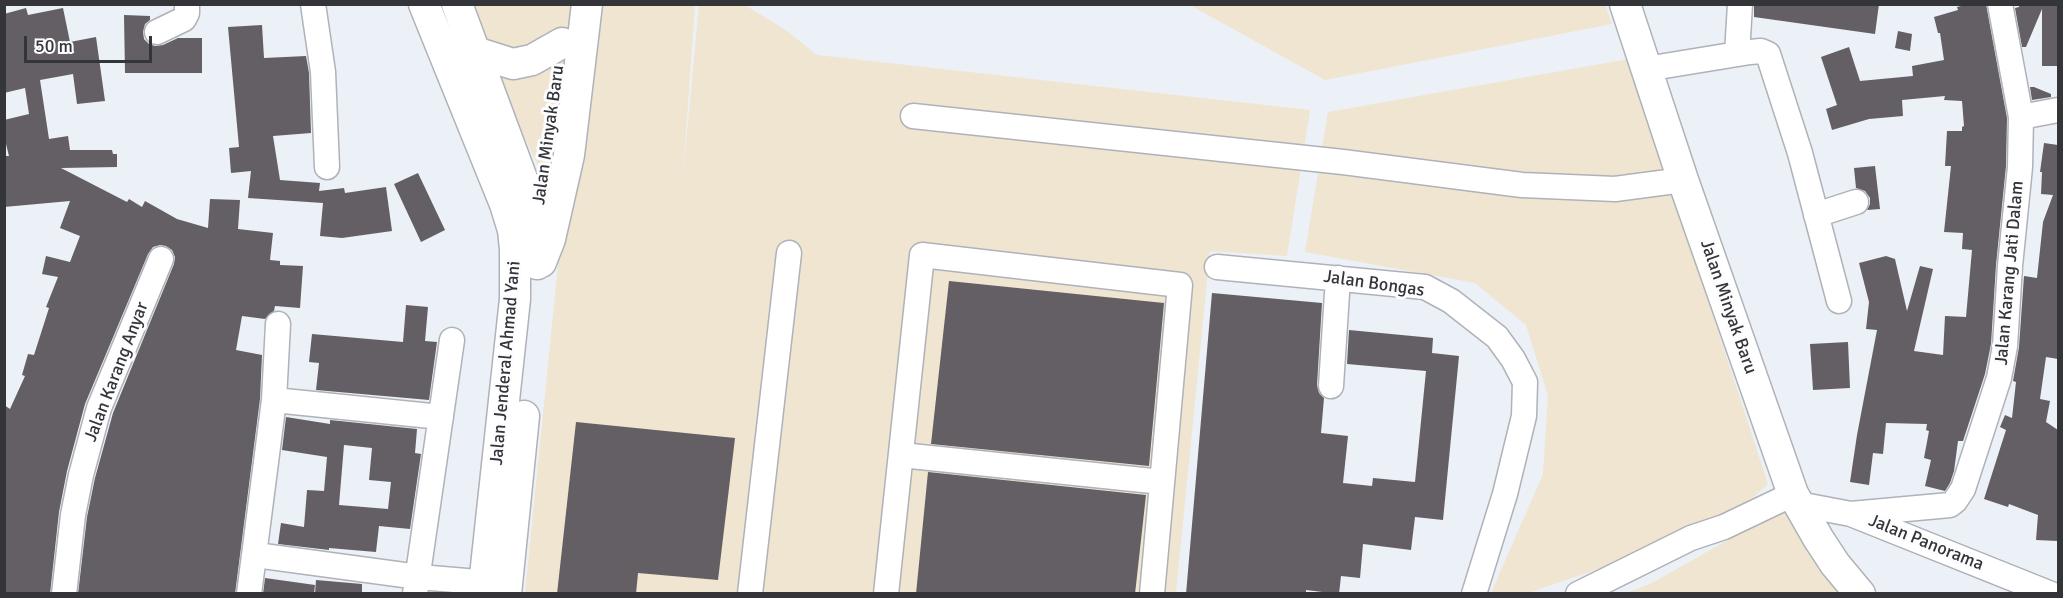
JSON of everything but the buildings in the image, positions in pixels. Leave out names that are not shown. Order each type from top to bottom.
[{"type":"main road","name":"Jalan Jenderal Ahmad Yani","points":[[424,4],[505,204],[526,267],[515,299],[503,520],[495,589]]},
{"type":"main road","points":[[457,4],[527,192],[534,230]]},
{"type":"main road","name":"Jalan Minyak Baru","points":[[526,267],[541,198],[568,4]]},
{"type":"main road","points":[[526,267],[550,239],[568,155],[587,4]]},
{"type":"main road","name":"Jalan Minyak Baru","points":[[1624,6],[1795,499],[1835,564],[1860,594]]},
{"type":"main road","points":[[475,52],[513,64],[532,60],[562,44]]},
{"type":"street","points":[[157,32],[184,19],[187,4]]},
{"type":"street","points":[[313,4],[323,72],[327,167]]},
{"type":"street","points":[[1737,54],[1740,4]]},
{"type":"street","name":"Jalan Karang Jati Dalam","points":[[1851,514],[1950,505],[1955,501],[1963,489],[1999,378],[2005,346],[2020,166],[2021,117],[2000,4]]},
{"type":"street","points":[[1646,69],[1761,51],[1768,54],[1797,143],[1839,301]]},
{"type":"street","points":[[2021,117],[2058,110]]},
{"type":"street","points":[[913,116],[1343,162],[1522,185],[1615,189],[1683,180]]},
{"type":"street","points":[[1816,215],[1856,202]]},
{"type":"street","points":[[750,594],[789,253]]},
{"type":"street","points":[[886,594],[922,255],[1180,285],[1152,594]]},
{"type":"street","name":"Jalan Karang Anyar","points":[[64,594],[73,515],[99,408],[161,259]]},
{"type":"street","name":"Jalan Bongas","points":[[1217,267],[1425,287],[1451,301],[1497,337],[1513,359],[1525,382],[1524,416],[1508,483],[1474,594]]},
{"type":"street","points":[[1331,386],[1338,278]]},
{"type":"street","points":[[249,594],[274,400],[278,324]]},
{"type":"street","points":[[421,583],[452,340]]},
{"type":"street","points":[[284,401],[441,417]]},
{"type":"street","points":[[901,455],[1162,482]]},
{"type":"street","points":[[1578,594],[1691,538],[1795,499]]},
{"type":"street","name":"Jalan Panorama","points":[[1795,499],[1851,514],[2050,594]]},
{"type":"street","points":[[263,556],[421,583],[455,581],[495,589]]},
{"type":"shaded area","points":[[470,5],[695,5],[683,176],[699,5],[745,5],[787,31],[817,55],[1310,110],[1287,256],[1210,251],[1176,593],[525,593],[563,216],[486,59]]},
{"type":"shaded area","points":[[1190,5],[1605,5],[1612,24],[1325,80]]},
{"type":"shaded area","points":[[1629,59],[1768,484],[1721,527],[1528,593],[1491,593],[1543,474],[1548,396],[1526,325],[1475,283],[1305,252],[1328,112]]},
{"type":"shaded area","points":[[1786,507],[1839,593],[1624,594],[1652,583]]}]
